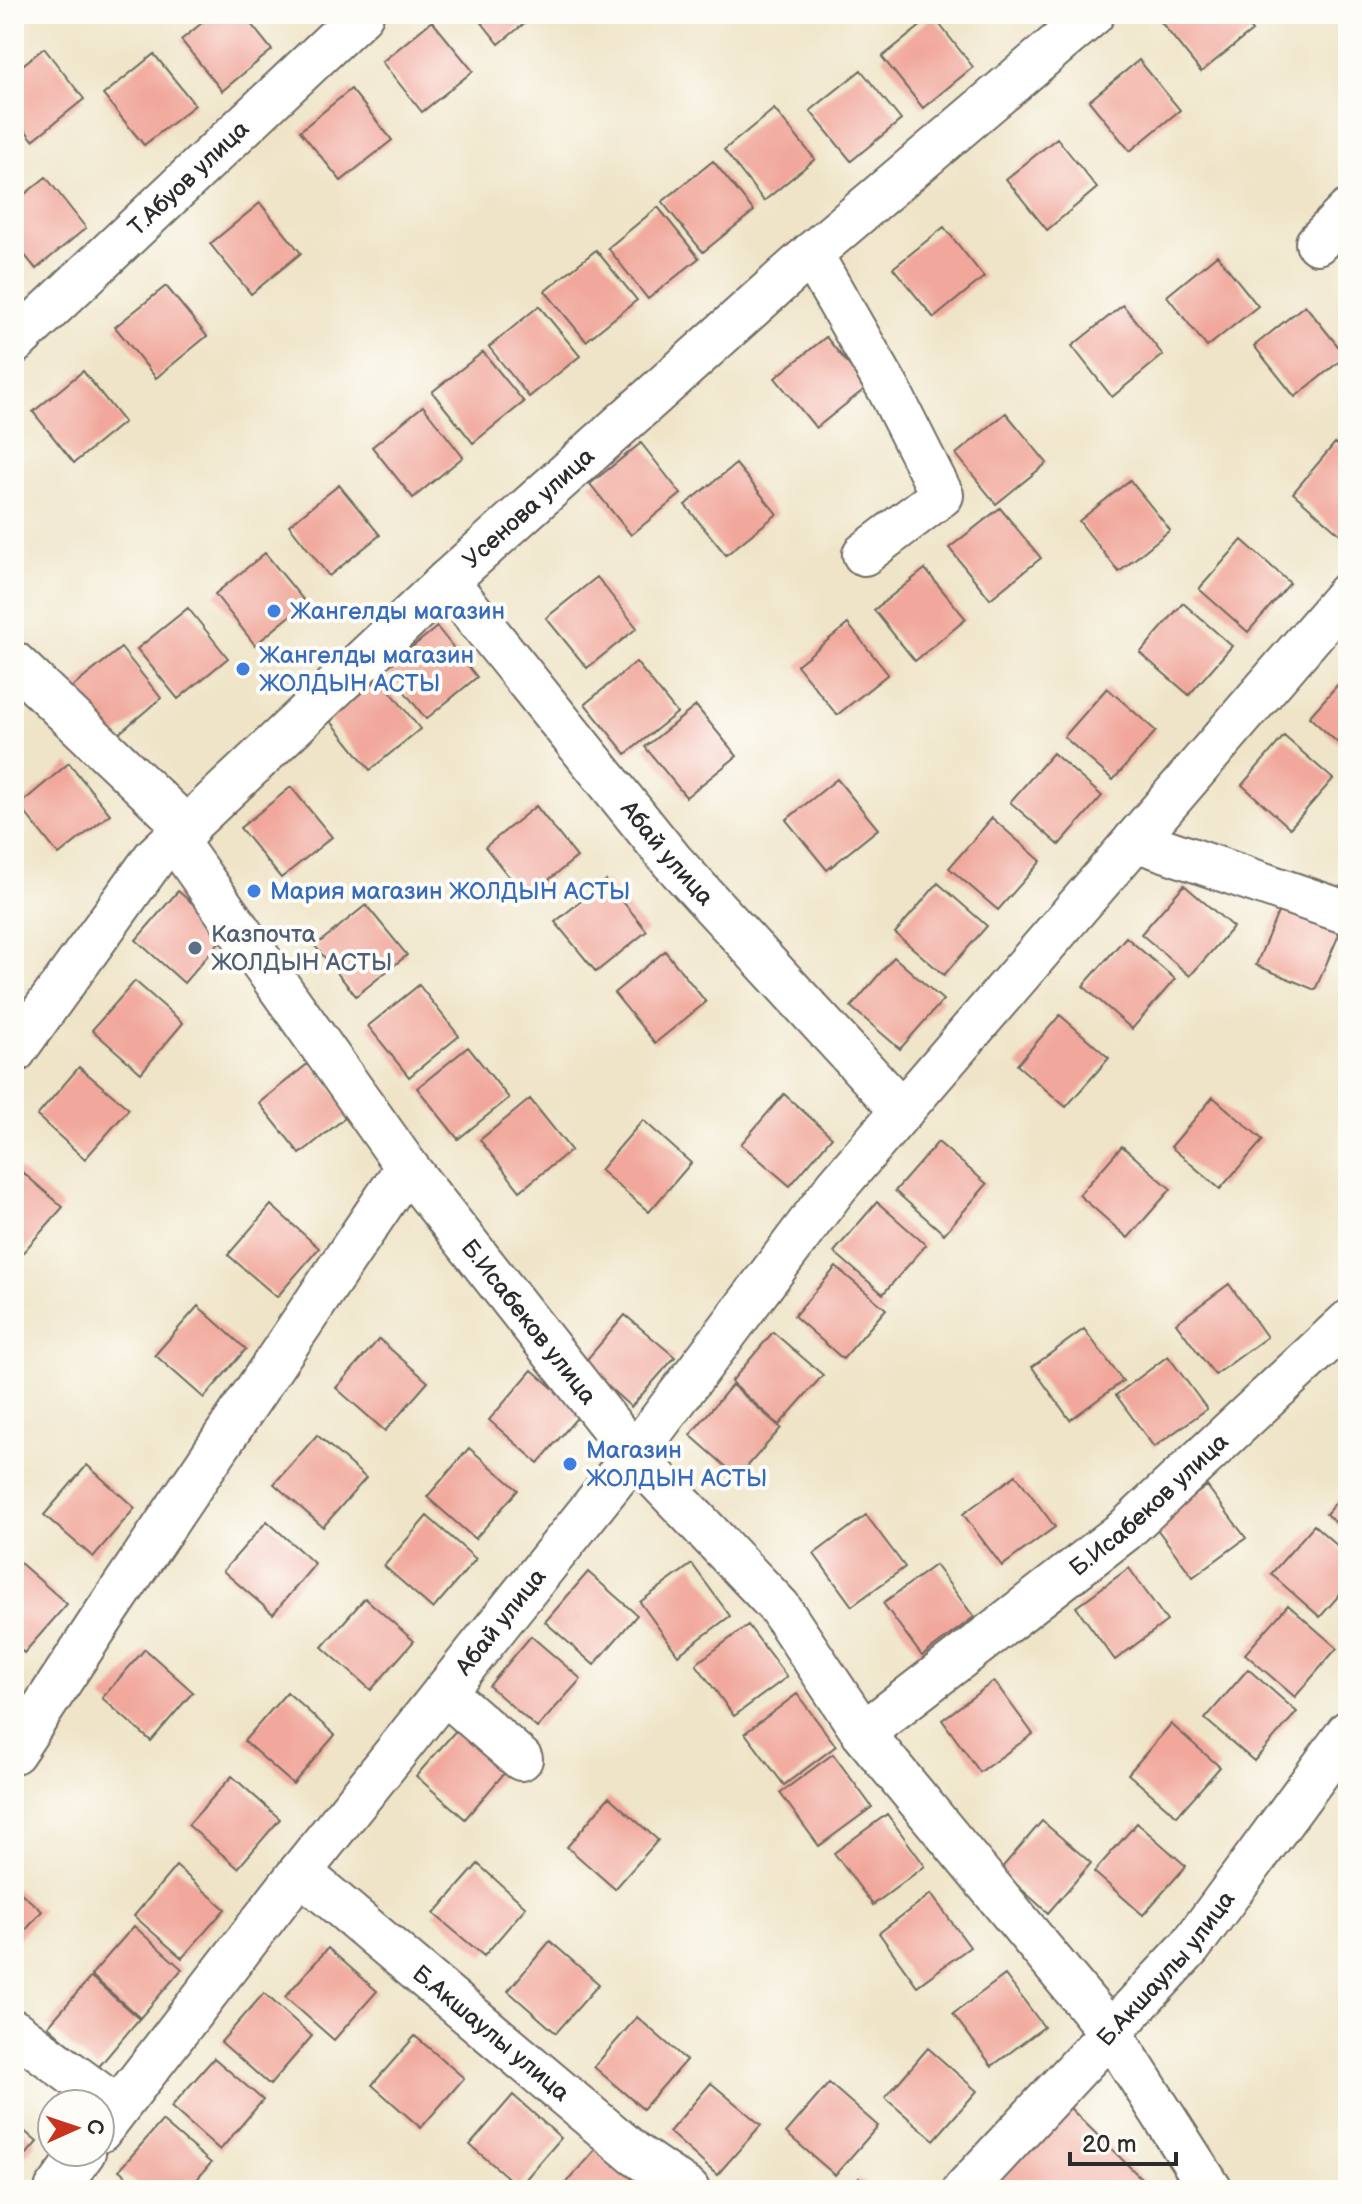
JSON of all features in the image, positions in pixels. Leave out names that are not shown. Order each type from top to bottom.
[{"type":"street","name":"Т.Абуов улица","points":[[14,343],[362,14]]},
{"type":"street","name":"Усенова улица","points":[[14,1052],[155,857],[447,581],[811,254],[1093,14]]},
{"type":"street","points":[[1317,243],[1348,211]]},
{"type":"street","points":[[811,254],[888,388],[942,495],[864,554]]},
{"type":"street","name":"Абай улица","points":[[447,581],[672,861],[902,1111]]},
{"type":"street","name":"Абай улица","points":[[116,2110],[300,1872],[634,1455],[837,1186],[1348,593]]},
{"type":"street","name":"Б.Исабеков улица","points":[[14,663],[182,834],[407,1167],[634,1455],[779,1607],[863,1733],[1110,2032],[1211,2190]]},
{"type":"street","points":[[1135,840],[1348,913]]},
{"type":"street","points":[[14,1752],[407,1167]]},
{"type":"street","name":"Б.Исабеков улица","points":[[863,1733],[1124,1531],[1348,1322]]},
{"type":"street","points":[[444,1692],[521,1759]]},
{"type":"street","name":"Б.Акшаулы улица","points":[[964,2190],[1190,1947],[1348,1732]]},
{"type":"street","name":"Б.Акшаулы улица","points":[[300,1872],[635,2154],[688,2190]]},
{"type":"street","points":[[14,2031],[76,2088]]},
{"type":"street","points":[[56,2190],[72,2168]]},
{"type":"building","points":[[213,14],[243,14],[272,50],[222,91],[181,40]]},
{"type":"building","points":[[475,14],[536,14],[499,44]]},
{"type":"building","points":[[1169,14],[1239,14],[1252,31],[1201,72],[1160,21]]},
{"type":"building","points":[[933,16],[973,67],[923,108],[882,57]]},
{"type":"building","points":[[432,21],[473,71],[422,112],[382,62]]},
{"type":"building","points":[[44,48],[84,99],[33,140],[14,116],[14,72]]},
{"type":"building","points":[[154,54],[195,105],[144,145],[103,95]]},
{"type":"building","points":[[1139,60],[1180,110],[1130,151],[1089,101]]},
{"type":"building","points":[[861,70],[901,120],[851,161],[810,111]]},
{"type":"building","points":[[351,89],[392,140],[341,181],[300,131]]},
{"type":"building","points":[[774,109],[815,159],[764,201],[724,150]]},
{"type":"building","points":[[1057,138],[1097,188],[1047,230],[1006,179]]},
{"type":"building","points":[[713,161],[754,211],[703,252],[662,202]]},
{"type":"building","points":[[46,177],[86,228],[36,269],[14,242],[14,203]]},
{"type":"building","points":[[260,203],[301,253],[251,294],[210,244]]},
{"type":"building","points":[[658,207],[699,258],[648,299],[608,248]]},
{"type":"building","points":[[944,227],[984,277],[934,318],[893,268]]},
{"type":"building","points":[[596,250],[637,300],[586,341],[545,291]]},
{"type":"building","points":[[1217,255],[1258,306],[1207,347],[1167,296]]},
{"type":"building","points":[[166,286],[207,336],[156,378],[115,327]]},
{"type":"building","points":[[1123,305],[1163,355],[1112,397],[1072,346]]},
{"type":"building","points":[[1305,305],[1346,356],[1295,397],[1254,346]]},
{"type":"building","points":[[539,306],[580,356],[529,397],[489,347]]},
{"type":"building","points":[[826,337],[867,387],[816,428],[775,378]]},
{"type":"building","points":[[483,352],[524,402],[473,443],[432,392]]},
{"type":"building","points":[[83,371],[124,422],[74,463],[33,412]]},
{"type":"building","points":[[423,406],[463,457],[413,498],[372,447]]},
{"type":"building","points":[[1006,413],[1047,463],[996,504],[956,454]]},
{"type":"building","points":[[641,443],[681,494],[631,535],[590,484]]},
{"type":"building","points":[[1335,443],[1348,454],[1348,528],[1341,535],[1293,493]]},
{"type":"building","points":[[736,464],[777,514],[726,555],[685,505]]},
{"type":"building","points":[[1130,480],[1170,530],[1119,572],[1079,521]]},
{"type":"building","points":[[339,485],[380,535],[329,576],[289,525]]},
{"type":"building","points":[[1000,508],[1041,558],[990,599],[949,548]]},
{"type":"building","points":[[1242,540],[1290,583],[1248,632],[1199,589]]},
{"type":"building","points":[[265,553],[306,603],[255,645],[215,594]]},
{"type":"building","points":[[925,569],[966,619],[915,661],[874,610]]},
{"type":"building","points":[[597,577],[637,628],[587,668],[546,618]]},
{"type":"building","points":[[1183,603],[1232,646],[1189,695],[1140,653]]},
{"type":"building","points":[[188,608],[228,658],[178,699],[137,649]]},
{"type":"building","points":[[848,624],[888,674],[837,715],[797,665]]},
{"type":"building","points":[[437,627],[477,677],[426,719],[386,668]]},
{"type":"building","points":[[121,648],[161,698],[111,740],[70,689]]},
{"type":"building","points":[[636,662],[677,713],[626,754],[585,704]]},
{"type":"building","points":[[1348,673],[1348,752],[1309,717]]},
{"type":"building","points":[[380,678],[420,729],[370,770],[329,719]]},
{"type":"building","points":[[1107,688],[1156,731],[1113,780],[1064,737]]},
{"type":"building","points":[[696,706],[737,756],[686,797],[645,747]]},
{"type":"building","points":[[1284,736],[1333,779],[1290,828],[1242,785]]},
{"type":"building","points":[[1053,753],[1102,796],[1059,845],[1010,802]]},
{"type":"building","points":[[69,763],[110,814],[59,855],[19,805]]},
{"type":"building","points":[[837,779],[878,829],[827,870],[786,820]]},
{"type":"building","points":[[291,787],[332,837],[281,878],[240,828]]},
{"type":"building","points":[[536,806],[577,857],[526,898],[485,847]]},
{"type":"building","points":[[992,818],[1041,861],[998,910],[949,868]]},
{"type":"building","points":[[606,881],[647,931],[596,972],[555,922]]},
{"type":"building","points":[[938,883],[987,926],[944,975],[895,933]]},
{"type":"building","points":[[1184,885],[1233,927],[1190,976],[1141,934]]},
{"type":"building","points":[[178,891],[227,933],[184,983],[136,940]]},
{"type":"building","points":[[366,905],[407,955],[356,996],[315,946]]},
{"type":"building","points":[[1281,905],[1341,930],[1315,990],[1256,965]]},
{"type":"building","points":[[1126,937],[1175,979],[1132,1029],[1083,986]]},
{"type":"building","points":[[665,951],[706,1002],[655,1043],[614,993]]},
{"type":"building","points":[[894,957],[943,1000],[900,1049],[851,1007]]},
{"type":"building","points":[[1348,978],[1348,1001],[1340,998]]},
{"type":"building","points":[[135,981],[183,1023],[141,1073],[92,1030]]},
{"type":"building","points":[[419,985],[459,1036],[409,1077],[368,1026]]},
{"type":"building","points":[[1060,1015],[1109,1058],[1066,1107],[1017,1065]]},
{"type":"building","points":[[468,1047],[509,1098],[458,1139],[417,1088]]},
{"type":"building","points":[[310,1062],[351,1113],[300,1154],[259,1103]]},
{"type":"building","points":[[79,1067],[129,1109],[85,1159],[37,1116]]},
{"type":"building","points":[[784,1094],[832,1137],[790,1186],[741,1144]]},
{"type":"building","points":[[1213,1097],[1263,1140],[1220,1189],[1171,1147]]},
{"type":"building","points":[[530,1099],[571,1150],[520,1191],[480,1140]]},
{"type":"building","points":[[643,1120],[691,1163],[649,1212],[600,1170]]},
{"type":"building","points":[[938,1142],[987,1184],[944,1234],[895,1191]]},
{"type":"building","points":[[1122,1146],[1171,1189],[1128,1238],[1079,1195]]},
{"type":"building","points":[[14,1165],[63,1207],[19,1257],[14,1252]]},
{"type":"building","points":[[877,1202],[926,1245],[883,1294],[834,1252]]},
{"type":"building","points":[[271,1205],[319,1248],[277,1297],[228,1255]]},
{"type":"building","points":[[836,1267],[886,1309],[843,1359],[794,1316]]},
{"type":"building","points":[[1229,1284],[1267,1337],[1215,1375],[1176,1323]]},
{"type":"building","points":[[198,1306],[246,1349],[204,1398],[155,1355]]},
{"type":"building","points":[[625,1315],[675,1357],[631,1407],[583,1364]]},
{"type":"building","points":[[1084,1329],[1123,1381],[1070,1420],[1032,1367]]},
{"type":"building","points":[[773,1332],[823,1375],[779,1425],[731,1382]]},
{"type":"building","points":[[379,1339],[428,1382],[385,1431],[336,1388]]},
{"type":"building","points":[[1168,1356],[1207,1409],[1154,1447],[1116,1395]]},
{"type":"building","points":[[532,1370],[581,1413],[538,1463],[489,1420]]},
{"type":"building","points":[[732,1385],[781,1428],[738,1477],[690,1435]]},
{"type":"building","points":[[317,1435],[366,1478],[323,1527],[274,1484]]},
{"type":"building","points":[[469,1448],[518,1490],[475,1539],[427,1497]]},
{"type":"building","points":[[87,1465],[135,1508],[93,1557],[44,1515]]},
{"type":"building","points":[[1016,1475],[1055,1527],[1002,1566],[963,1514]]},
{"type":"building","points":[[1207,1486],[1246,1538],[1193,1577],[1154,1525]]},
{"type":"building","points":[[1348,1488],[1348,1534],[1326,1514]]},
{"type":"building","points":[[866,1515],[905,1567],[852,1606],[814,1554]]},
{"type":"building","points":[[427,1516],[476,1559],[433,1609],[384,1566]]},
{"type":"building","points":[[267,1521],[315,1564],[273,1614],[223,1571]]},
{"type":"building","points":[[1314,1525],[1348,1555],[1348,1585],[1320,1617],[1271,1574]]},
{"type":"building","points":[[18,1561],[67,1604],[24,1653],[14,1644],[14,1566]]},
{"type":"building","points":[[692,1564],[730,1616],[678,1655],[640,1602]]},
{"type":"building","points":[[935,1565],[974,1617],[922,1656],[883,1603]]},
{"type":"building","points":[[1129,1568],[1167,1621],[1115,1660],[1076,1607]]},
{"type":"building","points":[[588,1572],[637,1615],[594,1665],[545,1622]]},
{"type":"building","points":[[365,1598],[414,1641],[371,1690],[322,1647]]},
{"type":"building","points":[[1288,1605],[1337,1648],[1295,1697],[1245,1654]]},
{"type":"building","points":[[748,1625],[787,1677],[734,1716],[696,1664]]},
{"type":"building","points":[[531,1636],[581,1679],[537,1728],[489,1686]]},
{"type":"building","points":[[145,1649],[193,1692],[151,1741],[102,1698]]},
{"type":"building","points":[[1248,1669],[1297,1712],[1254,1761],[1205,1719]]},
{"type":"building","points":[[994,1681],[1033,1734],[980,1772],[942,1720]]},
{"type":"building","points":[[287,1692],[335,1735],[293,1784],[244,1741]]},
{"type":"building","points":[[797,1694],[836,1746],[784,1785],[745,1733]]},
{"type":"building","points":[[1171,1724],[1220,1767],[1177,1816],[1128,1774]]},
{"type":"building","points":[[459,1727],[507,1770],[465,1819],[416,1776]]},
{"type":"building","points":[[833,1754],[872,1807],[819,1846],[780,1793]]},
{"type":"building","points":[[232,1776],[280,1819],[238,1868],[188,1825]]},
{"type":"building","points":[[609,1797],[658,1840],[615,1889],[567,1847]]},
{"type":"building","points":[[887,1814],[925,1866],[873,1905],[834,1853]]},
{"type":"building","points":[[1042,1821],[1091,1863],[1048,1913],[1000,1870]]},
{"type":"building","points":[[1137,1823],[1186,1866],[1143,1915],[1094,1872]]},
{"type":"building","points":[[478,1864],[526,1907],[484,1956],[434,1914]]},
{"type":"building","points":[[176,1866],[225,1909],[182,1958],[134,1916]]},
{"type":"building","points":[[14,1887],[42,1911],[14,1944]]},
{"type":"building","points":[[931,1894],[970,1947],[917,1986],[879,1933]]},
{"type":"building","points":[[134,1926],[182,1969],[140,2018],[91,1975]]},
{"type":"building","points":[[550,1941],[599,1984],[556,2033],[508,1991]]},
{"type":"building","points":[[328,1948],[377,1991],[334,2040],[285,1997]]},
{"type":"building","points":[[1005,1975],[1044,2027],[992,2066],[953,2014]]},
{"type":"building","points":[[91,1977],[139,2019],[97,2069],[48,2026]]},
{"type":"building","points":[[264,1993],[312,2036],[270,2085],[221,2042]]},
{"type":"building","points":[[637,2017],[686,2060],[643,2109],[594,2067]]},
{"type":"building","points":[[415,2036],[464,2078],[421,2128],[372,2085]]},
{"type":"building","points":[[928,2048],[977,2091],[934,2140],[885,2098]]},
{"type":"building","points":[[214,2058],[263,2100],[220,2150],[171,2107]]},
{"type":"building","points":[[711,2083],[761,2125],[717,2175],[669,2132]]},
{"type":"building","points":[[829,2083],[878,2126],[835,2175],[786,2133]]},
{"type":"building","points":[[513,2095],[561,2138],[519,2187],[470,2145]]},
{"type":"building","points":[[1068,2106],[1153,2190],[1063,2190],[1060,2187],[1057,2190],[992,2190]]},
{"type":"building","points":[[162,2121],[211,2163],[188,2190],[143,2190],[119,2170]]},
{"type":"building","points":[[14,2122],[36,2143],[14,2169]]},
{"type":"building","points":[[598,2146],[648,2190],[560,2190]]},
{"type":"building","points":[[859,2178],[872,2190],[849,2190]]},
{"type":"place","name":"Жангелды магазин","points":[[274,611]]},
{"type":"place","name":"Жангелды магазин ЖОЛДЫН АСТЫ","points":[[243,669]]},
{"type":"place","name":"Мария магазин ЖОЛДЫН АСТЫ","points":[[254,891]]},
{"type":"place","name":"Казпочта ЖОЛДЫН АСТЫ","points":[[195,948]]},
{"type":"place","name":"Магазин ЖОЛДЫН АСТЫ","points":[[570,1464]]}]
